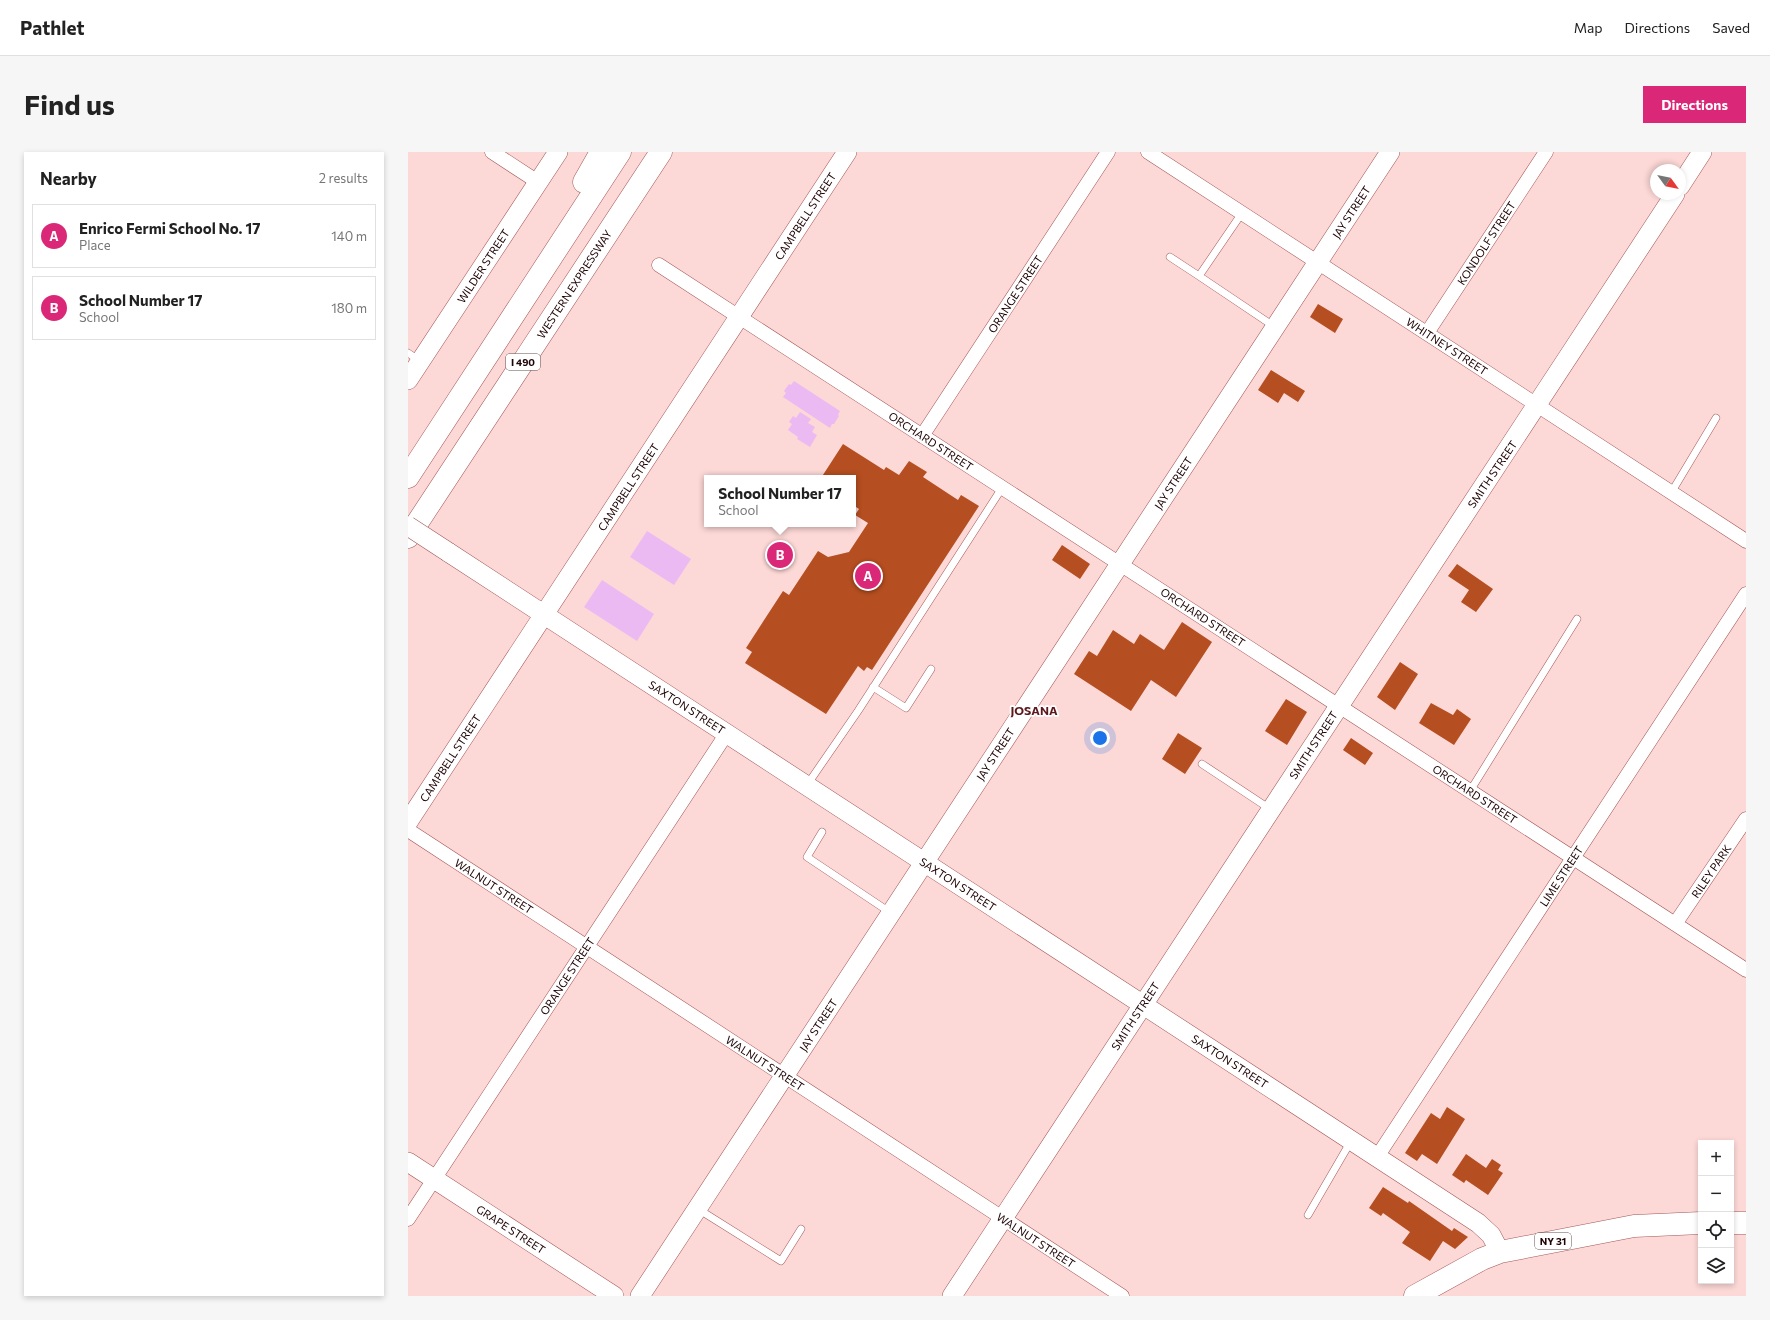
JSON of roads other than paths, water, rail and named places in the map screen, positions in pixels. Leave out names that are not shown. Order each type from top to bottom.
[{"type":"main road","points":[[551,256],[577,194],[601,152]]},
{"type":"main road","name":"I 490","points":[[408,477],[620,152]]},
{"type":"main road","name":"WESTERN EXPRESSWAY","points":[[408,537],[662,152]]},
{"type":"main road","points":[[1734,1223],[1746,1222]]},
{"type":"main road","name":"NY 31","points":[[1415,1296],[1482,1259],[1500,1252],[1634,1226],[1698,1223]]},
{"type":"street","points":[[492,152],[538,182]]},
{"type":"street","name":"WILDER STREET","points":[[408,380],[414,357],[558,152]]},
{"type":"street","name":"CAMPBELL STREET","points":[[408,822],[847,152]]},
{"type":"street","name":"ORANGE STREET","points":[[922,436],[1108,152]]},
{"type":"street","name":"WHITNEY STREET","points":[[1148,152],[1746,541]]},
{"type":"street","name":"JAY STREET","points":[[640,1296],[1390,152]]},
{"type":"street","name":"KONDOLF STREET","points":[[1427,333],[1546,152]]},
{"type":"street","points":[[1686,177],[1702,152]]},
{"type":"street","name":"SMITH STREET","points":[[952,1296],[1338,705],[1671,200]]},
{"type":"street","name":"ORCHARD STREET","points":[[659,265],[1746,970]]},
{"type":"street","name":"SAXTON STREET","points":[[408,526],[1478,1223],[1491,1235],[1500,1252]]},
{"type":"street","name":"LIME STREET","points":[[1377,1157],[1746,594]]},
{"type":"street","name":"ORANGE STREET","points":[[408,1219],[727,733]]},
{"type":"street","name":"RILEY PARK","points":[[1675,924],[1746,819]]},
{"type":"street","name":"WALNUT STREET","points":[[408,830],[1122,1296]]},
{"type":"street","name":"GRAPE STREET","points":[[408,1162],[614,1296]]},
{"type":"lane","points":[[1199,276],[1242,213]]},
{"type":"lane","points":[[1170,257],[1276,327]]},
{"type":"lane","points":[[1671,493],[1716,418]]},
{"type":"lane","points":[[807,786],[1002,488]]},
{"type":"lane","points":[[1470,791],[1577,619]]},
{"type":"lane","points":[[873,687],[906,708],[930,669]]},
{"type":"lane","points":[[1202,764],[1270,809]]},
{"type":"lane","points":[[822,832],[807,856],[892,913]]},
{"type":"lane","points":[[1308,1215],[1352,1140]]},
{"type":"lane","points":[[697,1209],[781,1261],[801,1229]]},
{"type":"place","name":"School Number 17","points":[[780,555]]},
{"type":"place","name":"Enrico Fermi School No. 17","points":[[868,576]]},
{"type":"district","name":"JOSANA","points":[[1034,710]]}]
